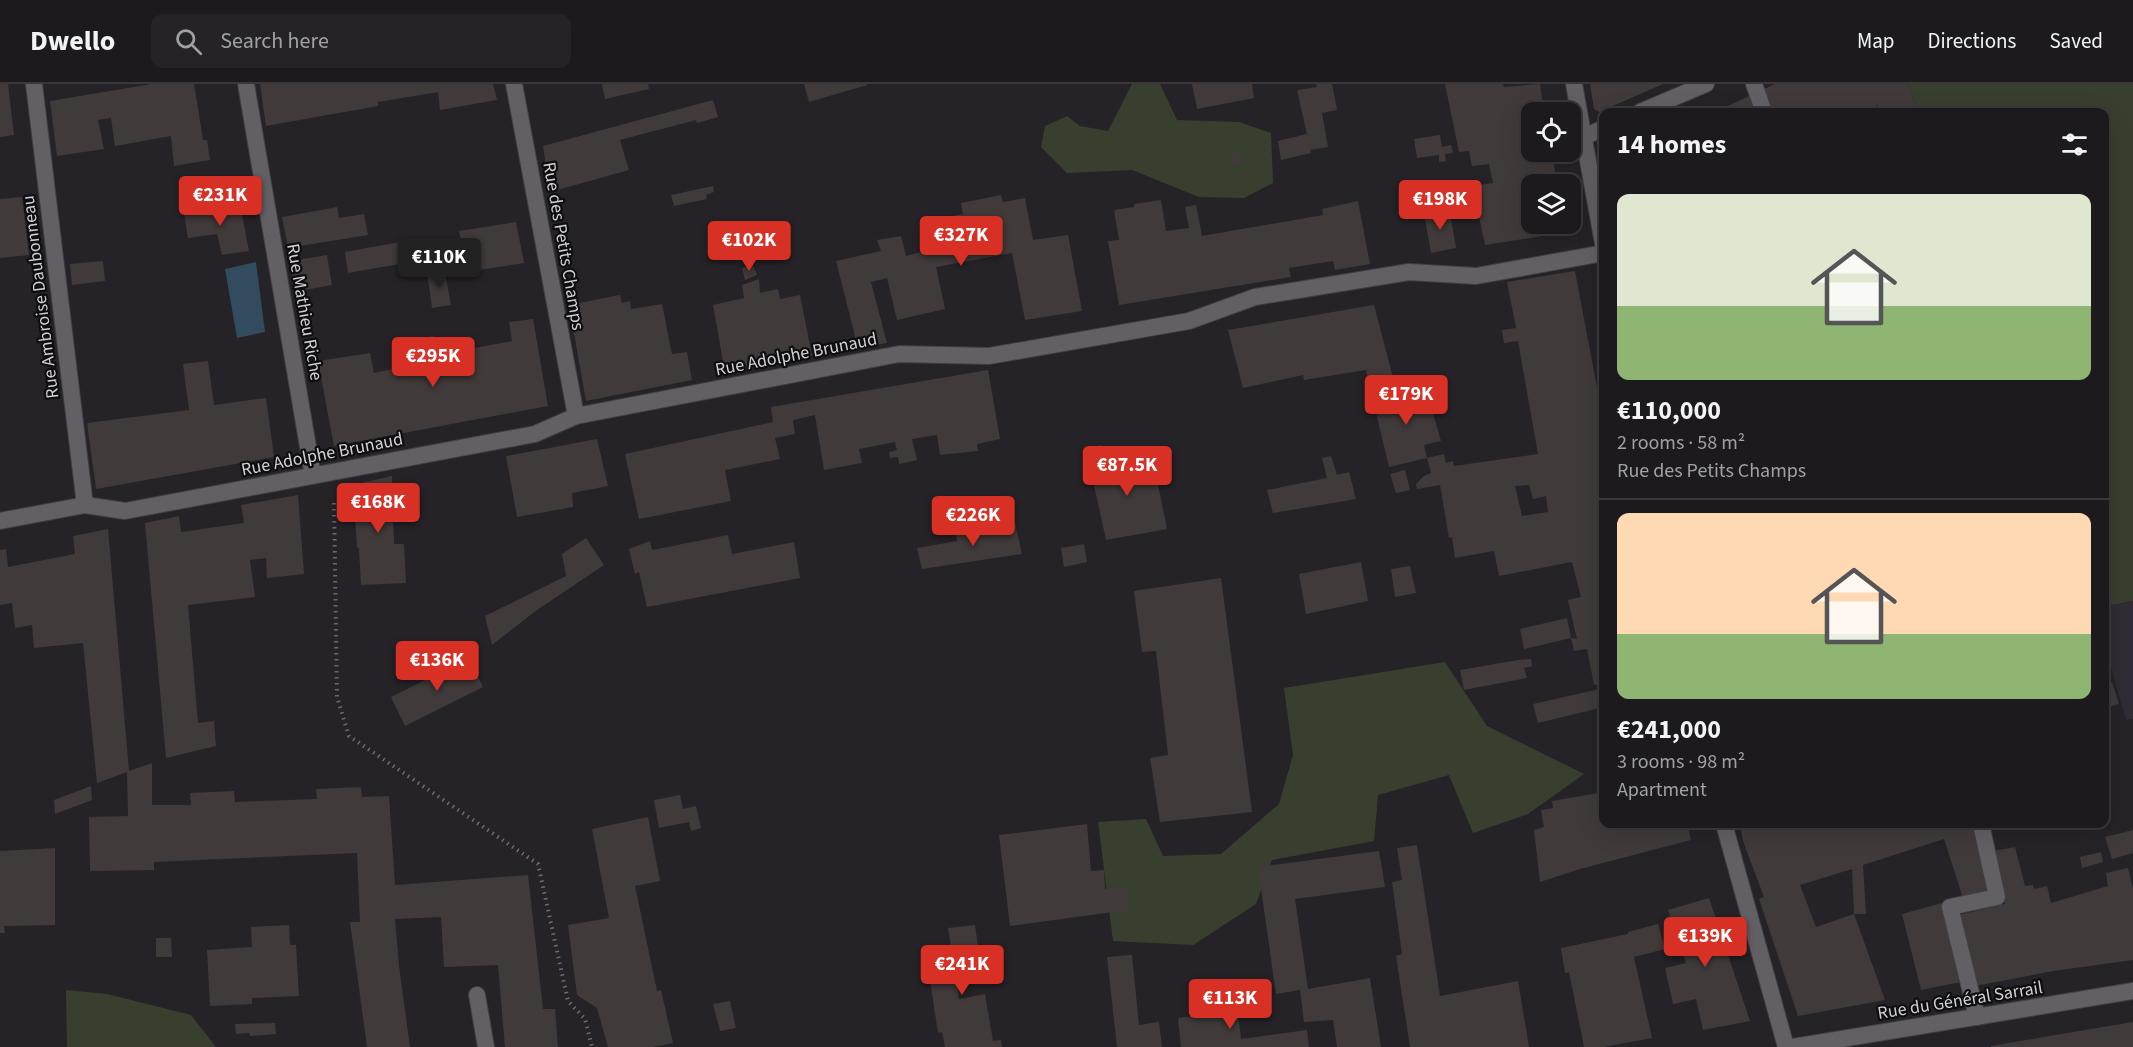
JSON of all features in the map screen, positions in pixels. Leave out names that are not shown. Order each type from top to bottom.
[{"type":"street","name":"Rue Ambroise Daubonneau","points":[[33,84],[85,505]]},
{"type":"street","name":"Rue Mathieu Riche","points":[[246,84],[313,476]]},
{"type":"street","name":"Rue des Petits Champs","points":[[514,84],[576,416]]},
{"type":"street","points":[[1574,84],[1599,222]]},
{"type":"street","points":[[1649,108],[1706,84]]},
{"type":"street","points":[[1754,84],[1763,108]]},
{"type":"street","points":[[1584,136],[1599,130]]},
{"type":"street","name":"Rue Adolphe Brunaud","points":[[0,521],[85,505],[125,511],[535,434],[576,416],[900,354],[989,356],[1189,321],[1255,297],[1409,272],[1476,276],[1599,252]]},
{"type":"street","points":[[1725,828],[1786,1047]]},
{"type":"street","points":[[1977,1017],[1950,907],[1997,897],[1982,828]]},
{"type":"street","name":"Rue du Général Sarrail","points":[[1793,1047],[2133,991]]},
{"type":"street","points":[[477,995],[486,1047]]},
{"type":"path","points":[[333,472],[337,697],[349,736],[538,864],[568,1001],[585,1019],[592,1047]]},
{"type":"shaded area","points":[[2133,601],[2133,719],[2126,720],[2109,660],[2109,605]]},
{"type":"green space","points":[[1132,84],[1160,84],[1177,120],[1239,122],[1271,133],[1273,183],[1244,198],[1199,197],[1132,170],[1067,173],[1041,147],[1045,126],[1067,116],[1080,126],[1108,131]]},
{"type":"green space","points":[[1908,84],[2133,84],[2133,601],[2109,605],[2109,108],[1917,108]]},
{"type":"green space","points":[[1445,662],[1487,726],[1584,774],[1528,814],[1473,833],[1449,775],[1378,795],[1374,841],[1272,860],[1256,904],[1193,945],[1113,941],[1098,822],[1146,819],[1163,856],[1221,854],[1279,804],[1293,755],[1284,688]]},
{"type":"green space","points":[[66,990],[107,994],[191,1015],[216,1047],[67,1047]]},
{"type":"water","points":[[256,262],[265,332],[237,338],[225,269]]},
{"type":"building","points":[[0,84],[8,84],[14,135],[0,137]]},
{"type":"building","points":[[152,84],[194,84],[203,140],[207,140],[210,160],[174,166],[171,136],[115,146],[111,118],[98,120],[104,149],[57,156],[50,101]]},
{"type":"building","points":[[260,84],[493,84],[497,100],[440,110],[438,92],[378,102],[378,106],[266,126]]},
{"type":"building","points":[[602,84],[648,84],[649,89],[605,99]]},
{"type":"building","points":[[804,84],[867,84],[867,85],[809,102]]},
{"type":"building","points":[[1192,84],[1252,84],[1254,98],[1197,109]]},
{"type":"building","points":[[1316,84],[1332,84],[1337,110],[1322,113],[1328,147],[1310,150],[1311,153],[1281,160],[1278,141],[1307,134],[1297,90],[1317,87]]},
{"type":"building","points":[[1445,84],[1503,84],[1504,87],[1540,84],[1543,102],[1521,102],[1521,162],[1553,162],[1556,174],[1521,174],[1521,234],[1555,234],[1485,245],[1479,217],[1473,218],[1469,194],[1447,197],[1445,190],[1493,183],[1489,164],[1472,166],[1469,151],[1459,152]]},
{"type":"building","points":[[1590,84],[1663,84],[1608,108],[1599,108],[1599,112],[1594,109]]},
{"type":"building","points":[[1775,84],[1908,84],[1917,108],[1879,108],[1878,105],[1870,108],[1768,108],[1762,90]]},
{"type":"building","points":[[1754,94],[1759,108],[1723,108]]},
{"type":"building","points":[[713,100],[718,117],[697,123],[696,120],[620,140],[629,170],[550,192],[543,146]]},
{"type":"building","points":[[1440,135],[1442,147],[1451,145],[1453,153],[1445,154],[1446,161],[1439,162],[1439,155],[1417,158],[1414,139]]},
{"type":"building","points":[[1241,153],[1243,163],[1231,165],[1229,156]]},
{"type":"building","points":[[713,186],[714,192],[706,195],[707,199],[674,206],[671,195]]},
{"type":"building","points":[[1001,195],[1003,202],[1025,198],[1033,240],[1068,235],[1082,311],[1025,320],[1012,253],[936,267],[945,309],[897,320],[887,278],[871,282],[887,343],[858,348],[836,261],[881,251],[877,240],[901,236],[906,256],[932,249],[926,221],[963,214],[961,203]]},
{"type":"building","points":[[22,197],[29,255],[0,258],[0,199]]},
{"type":"building","points":[[1161,200],[1166,231],[1189,228],[1185,207],[1196,205],[1202,236],[1323,215],[1322,209],[1358,201],[1370,264],[1335,270],[1333,261],[1289,268],[1291,277],[1119,305],[1108,241],[1119,240],[1114,210]]},
{"type":"building","points":[[240,204],[249,251],[222,255],[217,234],[188,238],[184,213]]},
{"type":"building","points":[[337,207],[339,218],[364,214],[368,235],[288,248],[282,217]]},
{"type":"building","points":[[1449,208],[1456,248],[1431,253],[1424,213]]},
{"type":"building","points":[[516,222],[524,263],[466,272],[459,231]]},
{"type":"building","points":[[400,242],[405,263],[348,273],[345,252]]},
{"type":"building","points":[[327,255],[332,285],[294,292],[291,261]]},
{"type":"building","points":[[103,261],[105,281],[72,285],[70,264]]},
{"type":"building","points":[[753,265],[757,275],[745,280],[742,268]]},
{"type":"building","points":[[444,268],[451,305],[432,308],[427,272]]},
{"type":"building","points":[[1575,271],[1599,398],[1599,684],[1594,685],[1587,649],[1574,651],[1571,638],[1577,639],[1568,600],[1581,597],[1572,562],[1499,576],[1494,551],[1455,558],[1452,537],[1449,538],[1440,485],[1417,489],[1416,484],[1431,473],[1427,458],[1444,454],[1446,463],[1453,461],[1454,466],[1538,454],[1518,341],[1504,343],[1502,330],[1516,328],[1507,282]],"holes":[[[1529,485],[1533,499],[1546,496],[1548,512],[1522,516],[1515,486]]]},
{"type":"building","points":[[759,279],[760,293],[778,289],[780,299],[800,295],[812,356],[725,373],[713,305],[744,298],[742,285]]},
{"type":"building","points":[[620,295],[622,303],[630,301],[631,309],[662,304],[672,354],[687,352],[692,380],[586,401],[569,305]]},
{"type":"building","points":[[1374,305],[1395,385],[1370,390],[1366,370],[1304,380],[1303,375],[1243,388],[1228,330]]},
{"type":"building","points":[[533,319],[548,406],[334,446],[318,361],[370,353],[374,373],[423,363],[418,339],[433,336],[438,354],[480,347],[512,341],[509,322]]},
{"type":"building","points":[[208,361],[214,405],[266,398],[274,457],[96,489],[87,423],[189,410],[183,364]]},
{"type":"building","points":[[988,370],[1000,439],[977,444],[978,451],[940,455],[937,435],[912,439],[917,460],[899,464],[898,457],[890,458],[889,452],[897,450],[895,442],[859,449],[862,463],[824,470],[815,415],[793,420],[795,434],[775,438],[780,459],[725,470],[731,501],[639,519],[625,454],[773,422],[771,407]]},
{"type":"building","points":[[1425,386],[1441,441],[1424,445],[1427,458],[1389,467],[1373,400]]},
{"type":"building","points":[[597,439],[608,486],[572,493],[573,507],[517,517],[506,456]]},
{"type":"building","points":[[1101,445],[1106,468],[1153,460],[1167,529],[1106,540],[1086,448]]},
{"type":"building","points":[[1331,456],[1337,475],[1349,472],[1356,499],[1273,513],[1267,490],[1327,478],[1322,458]]},
{"type":"building","points":[[1405,470],[1410,490],[1396,493],[1390,474]]},
{"type":"building","points":[[392,476],[394,544],[404,544],[406,583],[361,585],[353,485]]},
{"type":"building","points":[[298,495],[304,574],[267,578],[266,558],[250,560],[255,597],[188,605],[198,723],[214,721],[216,746],[166,758],[145,523],[179,516],[181,532],[244,523],[241,505]]},
{"type":"building","points":[[1015,523],[1022,554],[922,569],[917,548],[957,541],[956,534]]},
{"type":"building","points":[[108,529],[129,771],[152,763],[152,805],[191,805],[190,793],[234,791],[235,802],[317,799],[316,789],[361,787],[362,797],[389,796],[395,885],[528,875],[543,1009],[555,1009],[558,1047],[505,1047],[498,965],[444,967],[441,917],[395,919],[410,1047],[367,1047],[350,922],[360,922],[357,853],[154,862],[154,870],[90,871],[89,817],[128,816],[127,772],[97,783],[83,643],[34,648],[32,625],[15,628],[12,603],[0,605],[0,550],[6,549],[8,567],[75,554],[73,536]]},
{"type":"building","points":[[728,535],[732,554],[794,542],[800,578],[647,607],[639,572],[635,574],[629,549],[650,541],[652,550]]},
{"type":"building","points":[[586,538],[604,565],[537,610],[492,645],[485,616],[566,576],[562,554]]},
{"type":"building","points":[[1084,544],[1087,562],[1064,567],[1061,548]]},
{"type":"building","points":[[1361,562],[1368,601],[1306,614],[1299,574]]},
{"type":"building","points":[[1410,566],[1416,593],[1395,597],[1391,569]]},
{"type":"building","points":[[1221,578],[1252,812],[1160,822],[1150,758],[1168,755],[1156,651],[1142,652],[1134,591]]},
{"type":"building","points":[[1567,618],[1571,638],[1524,649],[1520,629]]},
{"type":"building","points":[[469,658],[483,687],[405,726],[391,697]]},
{"type":"building","points":[[1531,659],[1532,666],[1524,668],[1527,678],[1464,690],[1460,670]]},
{"type":"building","points":[[2112,682],[2119,704],[2109,707],[2109,683]]},
{"type":"building","points":[[1599,689],[1599,708],[1538,723],[1533,704]]},
{"type":"building","points":[[91,786],[92,800],[55,814],[54,800]]},
{"type":"building","points":[[1599,793],[1599,828],[1688,828],[1691,840],[1580,869],[1540,882],[1534,830],[1544,827],[1541,810],[1553,808],[1552,801]]},
{"type":"building","points":[[680,795],[683,809],[696,806],[701,828],[691,831],[689,822],[659,828],[654,800]]},
{"type":"building","points":[[648,817],[660,881],[635,886],[657,991],[661,990],[673,1043],[653,1047],[608,1047],[597,1008],[577,995],[568,925],[609,918],[592,829]]},
{"type":"building","points":[[1087,824],[1091,871],[1104,870],[1105,889],[1126,885],[1128,910],[1010,926],[999,835]]},
{"type":"building","points":[[1741,828],[1974,828],[1990,891],[1963,898],[1944,839],[1863,865],[1866,914],[1854,914],[1885,1000],[1798,1016],[1759,899],[1764,897],[1743,841]],"holes":[[[1852,869],[1854,914],[1816,927],[1800,885]]]},
{"type":"building","points":[[2133,830],[2133,853],[2112,859],[2105,837]]},
{"type":"building","points":[[1417,845],[1440,996],[1518,981],[1529,1047],[1410,1047],[1396,956],[1402,954],[1392,882],[1402,880],[1397,848]]},
{"type":"building","points":[[2015,847],[2025,886],[2033,885],[2034,889],[2047,886],[2051,903],[2108,886],[2106,873],[2128,868],[2133,889],[2133,960],[2053,971],[1975,986],[1959,915],[2005,904],[1993,851]]},
{"type":"building","points":[[55,848],[55,925],[4,926],[5,933],[0,933],[0,851]]},
{"type":"building","points":[[1379,851],[1385,887],[1295,899],[1308,989],[1370,978],[1381,1047],[1337,1047],[1333,1020],[1304,1022],[1300,990],[1276,994],[1258,867]]},
{"type":"building","points":[[2101,852],[2103,862],[2082,868],[2080,857]]},
{"type":"building","points":[[1709,898],[1750,1021],[1703,1030],[1696,999],[1673,1004],[1665,968],[1686,963],[1668,910]]},
{"type":"building","points":[[1942,903],[1961,982],[1921,990],[1902,914]]},
{"type":"building","points":[[1658,924],[1665,949],[1634,957],[1652,1038],[1603,1047],[1584,1047],[1569,972],[1565,973],[1561,948],[1628,934],[1628,932]]},
{"type":"building","points":[[289,925],[290,945],[296,945],[299,996],[252,998],[252,1004],[210,1006],[207,950],[252,947],[251,927]]},
{"type":"building","points":[[975,925],[983,980],[957,983],[959,999],[985,994],[993,1041],[1001,1040],[1002,1047],[945,1047],[942,1032],[938,1033],[929,974],[955,971],[948,928]]},
{"type":"building","points":[[156,938],[171,938],[172,957],[156,957]]},
{"type":"building","points":[[1132,955],[1139,1025],[1159,1022],[1162,1047],[1117,1047],[1107,957]]},
{"type":"building","points":[[1236,997],[1241,1039],[1307,1030],[1309,1047],[1181,1047],[1178,1018],[1213,1013],[1211,999]]},
{"type":"building","points":[[730,1001],[736,1028],[720,1031],[713,1004]]},
{"type":"building","points":[[2133,1022],[2133,1047],[1991,1047],[1991,1046]]},
{"type":"building","points":[[275,1023],[276,1034],[250,1036],[249,1033],[236,1034],[235,1024]]}]
